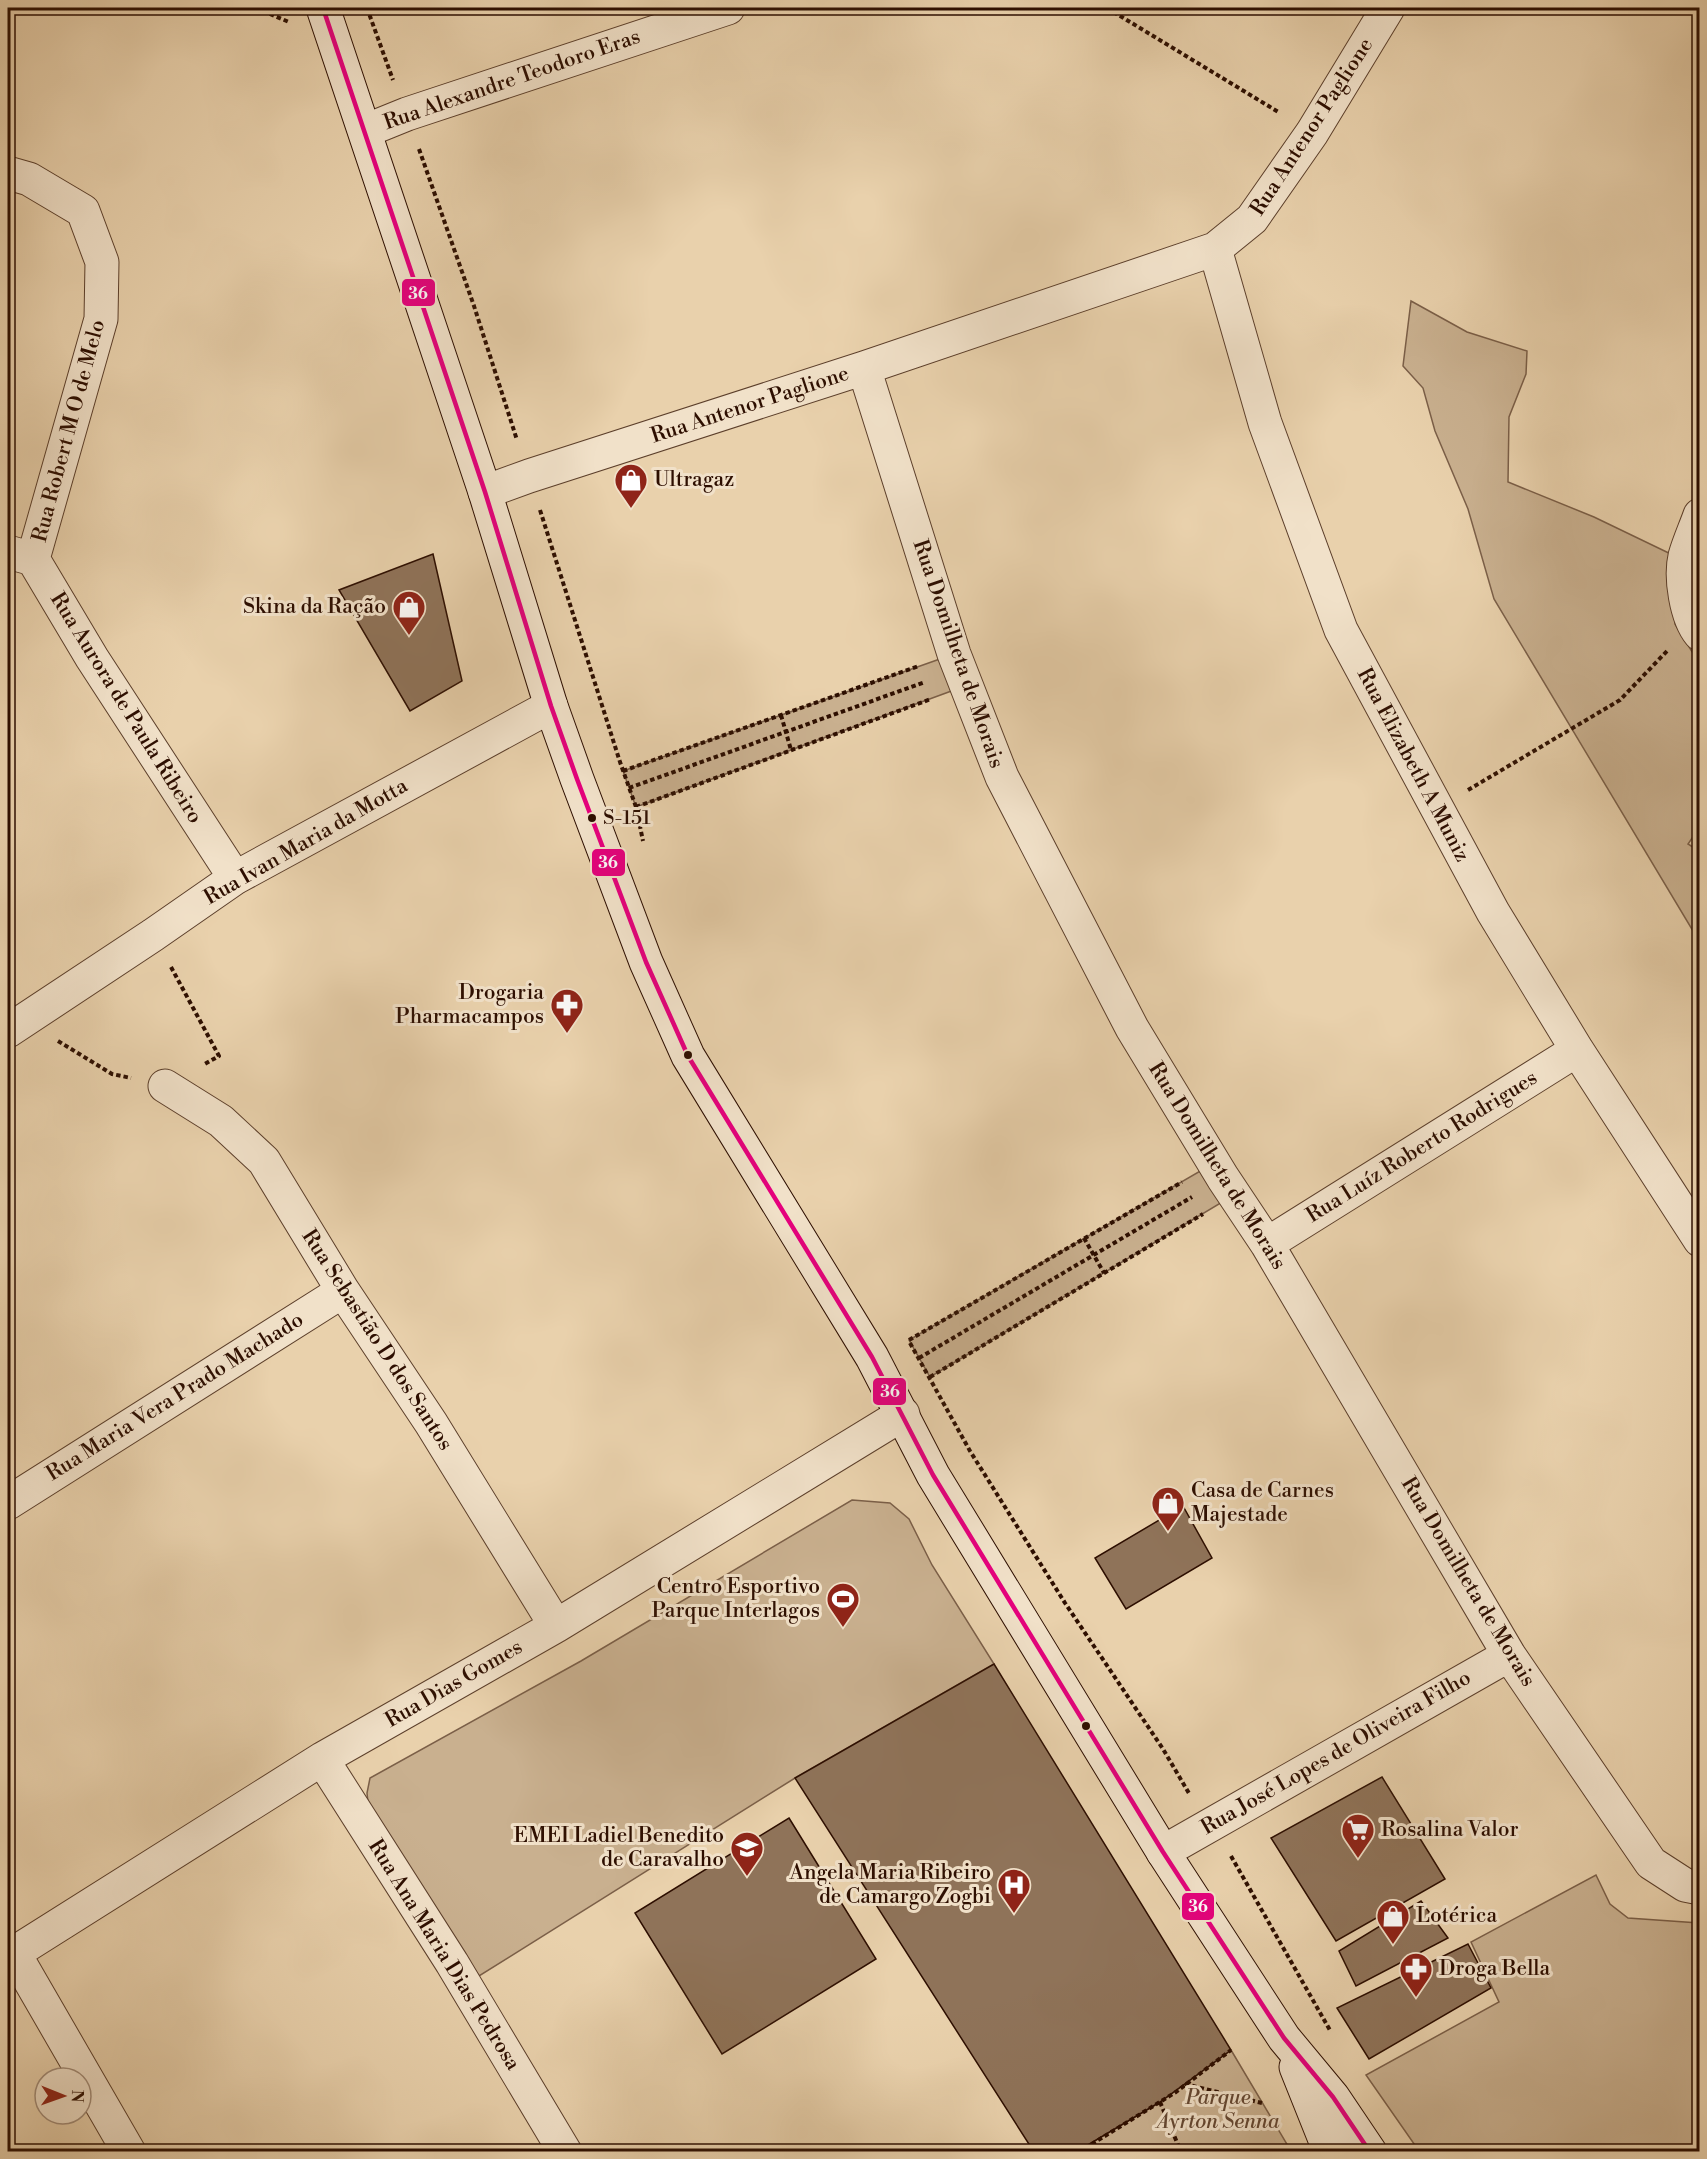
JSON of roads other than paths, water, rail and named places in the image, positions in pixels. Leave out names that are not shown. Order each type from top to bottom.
[{"type":"street","points":[[323,8],[485,492],[551,706],[646,962],[688,1056],[872,1357],[933,1475],[1163,1852],[1284,2038],[1333,2097],[1370,2151]]},
{"type":"street","name":"Rua Alexandre Teodoro Eras","points":[[365,131],[407,114],[728,8]]},
{"type":"street","name":"Rua Antenor Paglione","points":[[485,492],[864,369],[1215,249],[1252,219],[1312,133],[1388,8]]},
{"type":"street","name":"Rua Robert M O de Melo","points":[[8,173],[29,180],[83,211],[102,262],[101,319],[20,556]]},
{"type":"street","name":"Rua Elizabeth A Muniz","points":[[1215,249],[1265,423],[1341,630],[1493,912],[1577,1050],[1700,1240]]},
{"type":"street","name":"Rua Domilheta de Morais","points":[[864,369],[959,670],[1002,777],[1132,1028],[1266,1244],[1509,1655],[1651,1863],[1685,1885],[1700,1888]]},
{"type":"street","points":[[1696,629],[1685,591],[1685,558],[1700,515]]},
{"type":"street","name":"Rua Aurora de Paula Ribeiro","points":[[20,556],[92,658],[235,878]]},
{"type":"street","name":"Rua Ivan Maria da Motta","points":[[16,1026],[235,878],[551,706]]},
{"type":"street","name":"Rua Luíz Roberto Rodrigues","points":[[1266,1244],[1577,1050]]},
{"type":"street","name":"Rua Sebastião D dos Santos","points":[[165,1086],[221,1121],[264,1161],[343,1291],[430,1423],[556,1626]]},
{"type":"street","name":"Rua Maria Vera Prado Machado","points":[[8,1503],[343,1291]]},
{"type":"street","name":"Rua Dias Gomes","points":[[11,1955],[322,1759],[556,1626],[903,1414]]},
{"type":"street","name":"Rua José Lopes de Oliveira Filho","points":[[1163,1852],[1509,1655]]},
{"type":"street","name":"Rua Ana Maria Dias Pedrosa","points":[[322,1759],[452,1964],[565,2151]]},
{"type":"street","points":[[11,1955],[129,2151]]},
{"type":"street","points":[[1284,2038],[1330,2151]]},
{"type":"place","name":"Ultragaz","points":[[631,509]]},
{"type":"place","name":"Skina da Ração","points":[[409,636]]},
{"type":"place","name":"S-151","points":[[592,818]]},
{"type":"place","name":"Drogaria Pharmacampos","points":[[567,1034]]},
{"type":"place","name":"Casa de Carnes Majestade","points":[[1168,1532]]},
{"type":"place","name":"Centro Esportivo Parque Interlagos","points":[[843,1628]]},
{"type":"place","name":"Rosalina Valor","points":[[1358,1859]]},
{"type":"place","name":"EMEI Ladiel Benedito de Caravalho","points":[[747,1877]]},
{"type":"place","name":"Angela Maria Ribeiro de Camargo Zogbi","points":[[1014,1914]]},
{"type":"place","name":"Lotérica","points":[[1393,1945]]},
{"type":"place","name":"Droga Bella","points":[[1416,1998]]},
{"type":"park label","name":"Parque Ayrton Senna","points":[[1218,2110]]}]
